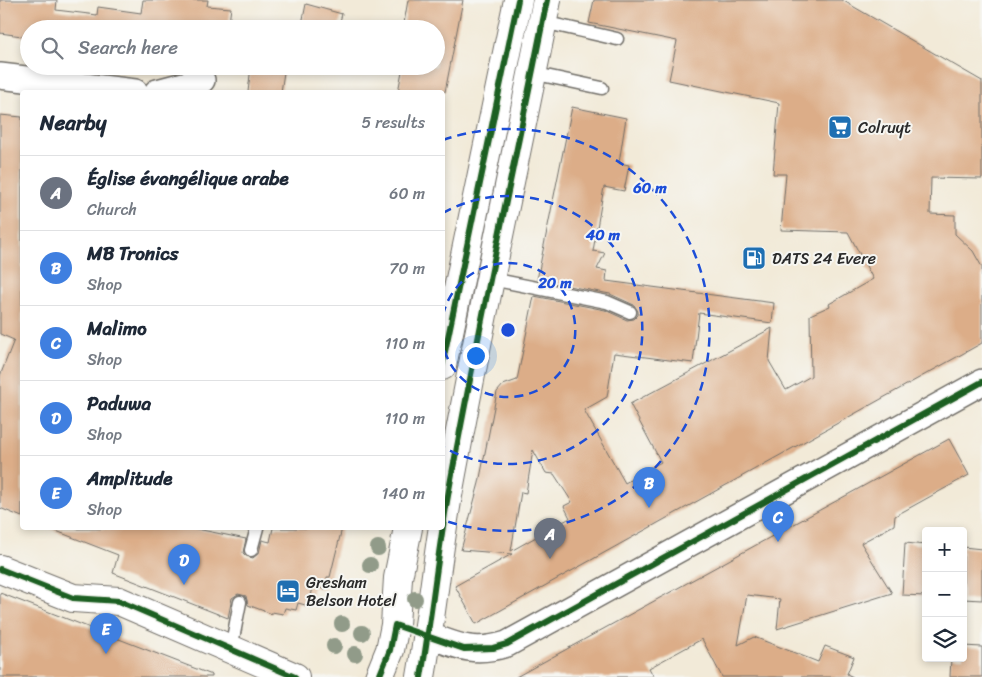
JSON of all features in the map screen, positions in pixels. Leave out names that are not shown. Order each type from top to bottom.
[{"type":"street","points":[[445,352],[518,0]]},
{"type":"street","points":[[445,517],[545,11]]},
{"type":"street","points":[[0,76],[118,90]]},
{"type":"street","points":[[164,90],[202,80]]},
{"type":"street","points":[[460,284],[490,284]]},
{"type":"street","points":[[395,625],[464,649],[493,648],[507,644],[982,382]]},
{"type":"street","points":[[379,677],[390,650],[395,625],[398,578],[408,530]]},
{"type":"street","points":[[421,677],[443,530]]},
{"type":"street","points":[[0,569],[73,598],[118,601],[295,677]]},
{"type":"lane","points":[[545,11],[617,39]]},
{"type":"lane","points":[[532,73],[602,88]]},
{"type":"lane","points":[[490,284],[607,302],[630,312]]},
{"type":"lane","points":[[251,550],[256,530]]},
{"type":"lane","points":[[231,649],[240,602]]},
{"type":"building","points":[[0,0],[57,0],[56,10],[97,15],[98,7],[141,13],[143,0],[208,0],[207,6],[231,8],[229,20],[20,20],[20,36],[0,33]]},
{"type":"building","points":[[408,0],[463,0],[445,92],[445,90],[398,90],[401,75],[445,75],[445,20],[405,20]]},
{"type":"building","points":[[594,0],[842,0],[982,81],[982,179],[931,178],[930,214],[955,215],[955,234],[973,251],[982,267],[982,343],[476,624],[455,586],[512,554],[461,550],[479,483],[497,392],[503,385],[517,380],[534,296],[605,310],[627,320],[634,319],[638,315],[634,305],[610,294],[537,280],[572,107],[626,118],[619,163],[629,165],[624,191],[604,187],[593,251],[605,253],[597,269],[607,271],[606,281],[774,303],[772,323],[699,313],[693,363],[614,353],[607,397],[584,410],[625,483],[661,462],[630,404],[772,328],[769,361],[786,390],[811,376],[810,315],[830,306],[829,304],[873,279],[848,232],[781,230],[786,174],[773,174],[779,103],[669,80],[677,41],[589,23]],"holes":[[[533,450],[546,473],[554,474],[572,502],[564,506],[570,518],[511,551],[521,492],[526,493]]]},
{"type":"building","points":[[306,4],[342,14],[340,20],[303,20]]},
{"type":"building","points":[[250,75],[284,75],[281,90],[248,90]]},
{"type":"building","points":[[0,115],[20,117],[20,516],[0,508],[0,376],[14,340],[0,334]]},
{"type":"building","points":[[949,439],[969,475],[895,516],[894,525],[861,543],[892,593],[777,629],[780,599],[747,595],[738,645],[754,637],[818,662],[825,646],[854,657],[847,674],[853,677],[722,677],[702,639],[649,668],[654,677],[516,677]]},
{"type":"building","points":[[54,530],[202,530],[246,539],[243,553],[253,558],[259,553],[262,540],[270,542],[273,530],[342,530],[330,577],[327,577],[325,589],[313,587],[309,606],[298,603],[296,610],[285,608],[283,614],[272,612],[272,614],[248,605],[246,596],[238,594],[232,598],[228,618],[113,573],[118,555]]},
{"type":"building","points":[[905,543],[922,545],[922,596],[902,595]]},
{"type":"building","points":[[967,547],[982,549],[982,600],[967,599]]},
{"type":"building","points":[[0,593],[212,675],[212,677],[0,677]]},
{"type":"building","points":[[967,646],[982,647],[982,677],[950,677],[951,662],[967,662]]},
{"type":"cycle path","points":[[445,352],[518,0]]},
{"type":"cycle path","points":[[445,512],[483,313],[547,0]]},
{"type":"cycle path","points":[[379,677],[390,650],[395,625],[464,649],[493,648],[507,644],[982,382]]},
{"type":"cycle path","points":[[421,677],[442,530]]},
{"type":"cycle path","points":[[0,569],[73,598],[119,601],[295,677]]},
{"type":"place","name":"Colruyt","points":[[840,127]]},
{"type":"place","name":"DATS 24 Evere","points":[[754,258]]},
{"type":"place","name":"MB Tronics","points":[[649,508]]},
{"type":"place","name":"Malimo","points":[[778,542]]},
{"type":"place","name":"Église évangélique arabe","points":[[550,559]]},
{"type":"place","name":"Paduwa","points":[[184,585]]},
{"type":"place","name":"Gresham Belson Hotel","points":[[288,591]]},
{"type":"place","name":"Amplitude","points":[[106,654]]}]
